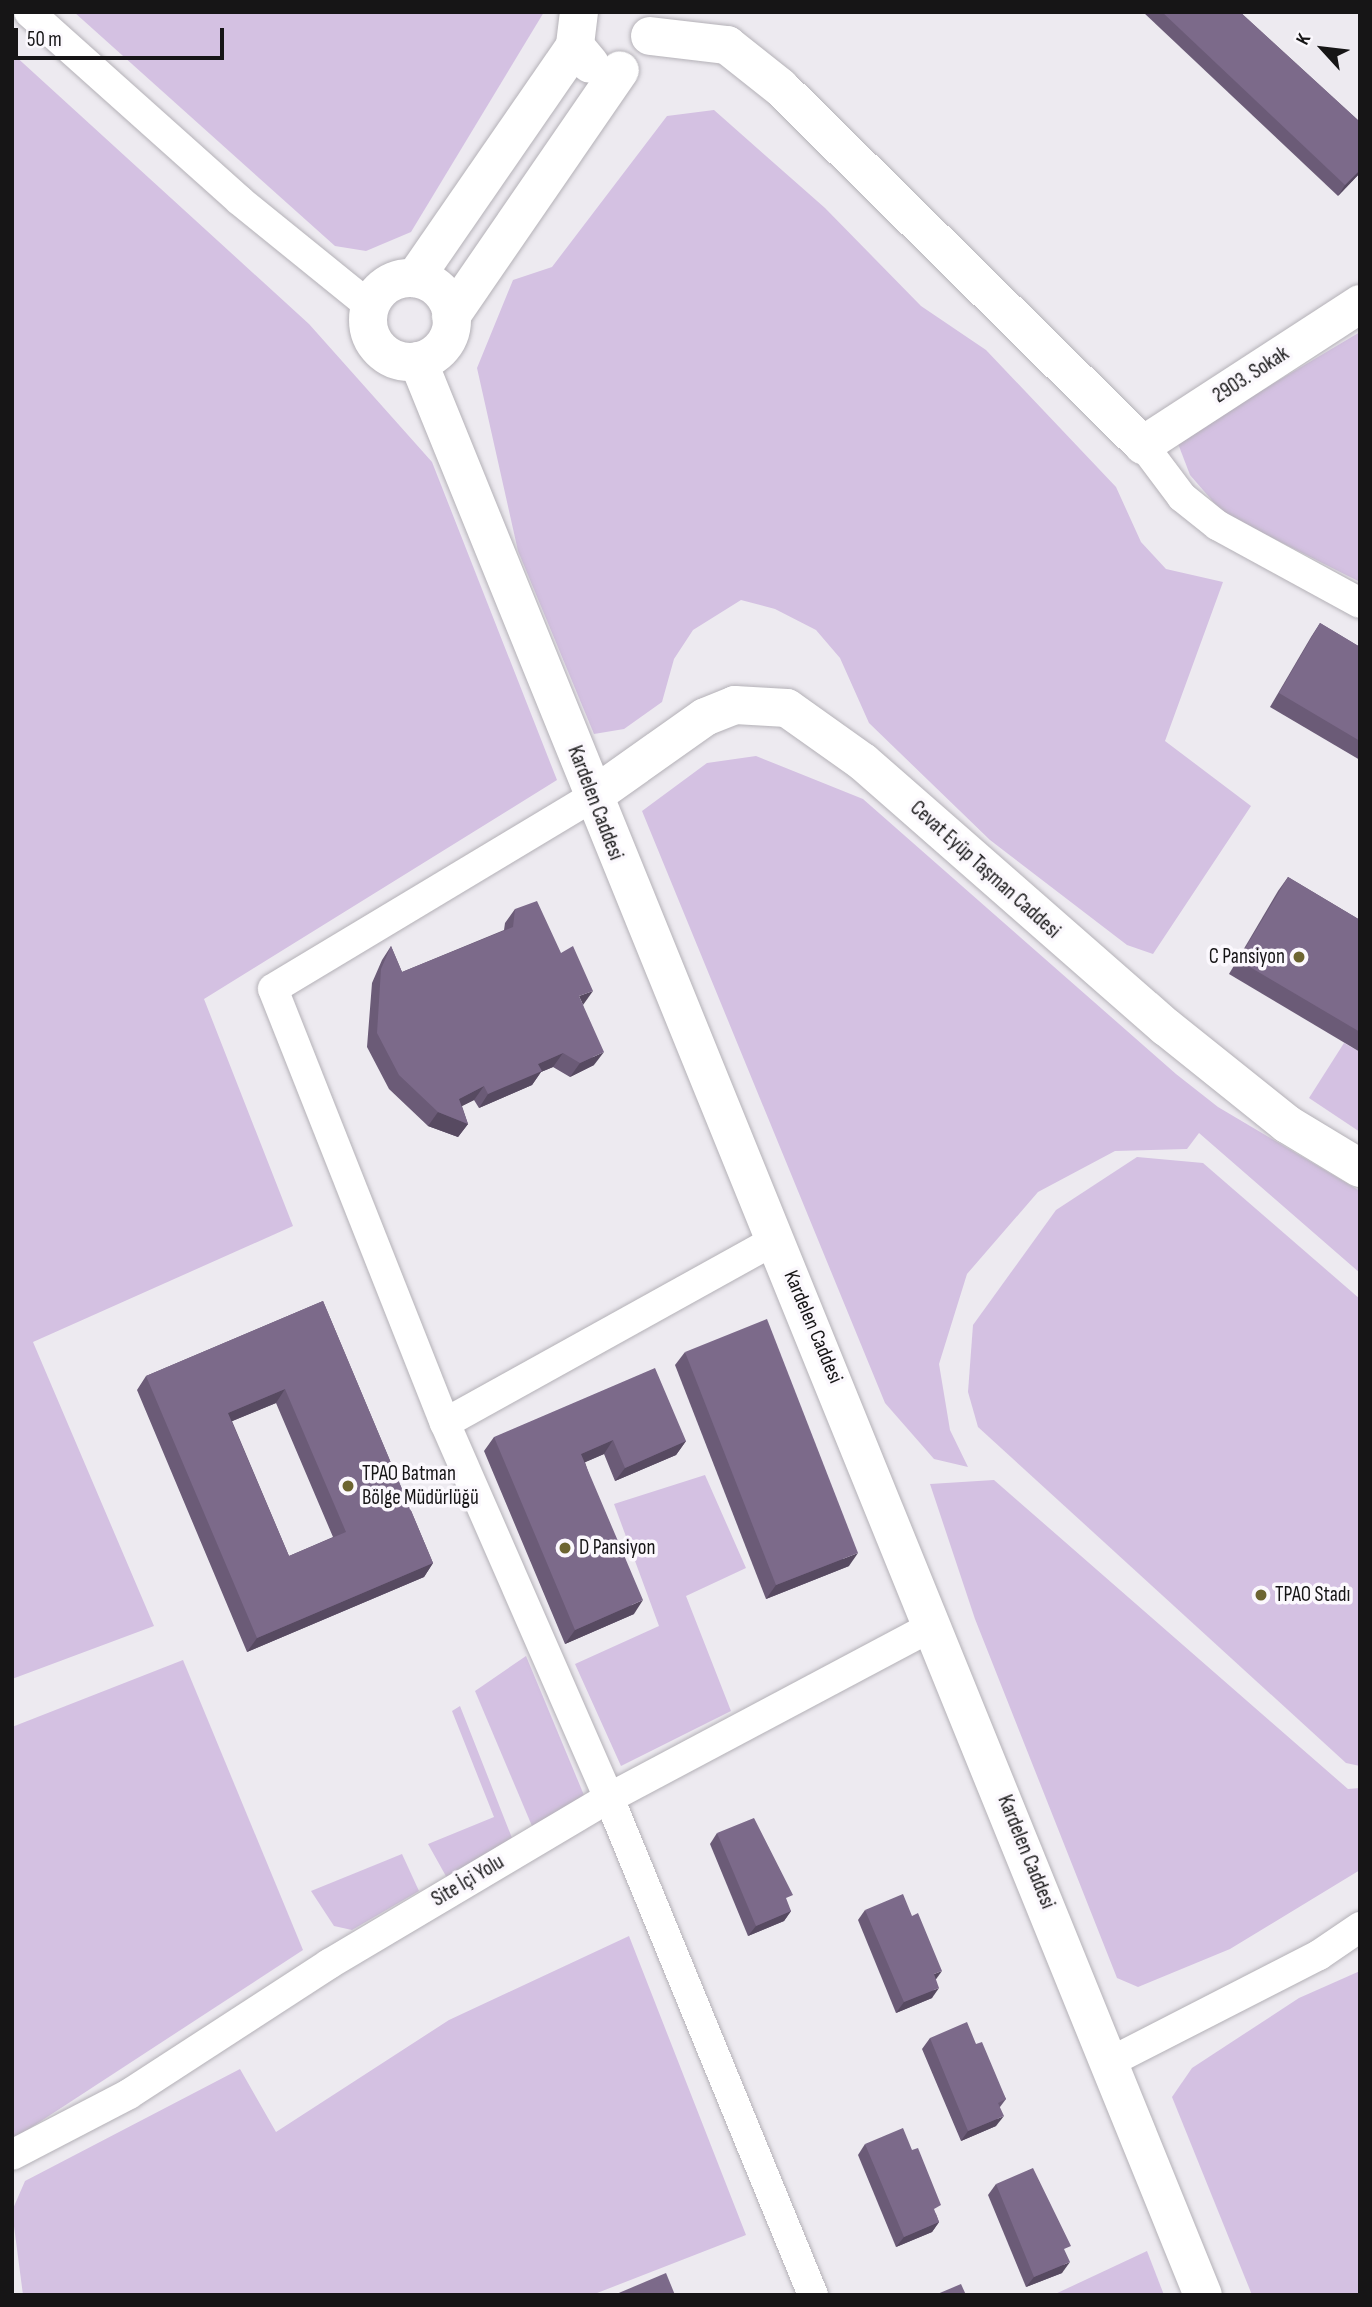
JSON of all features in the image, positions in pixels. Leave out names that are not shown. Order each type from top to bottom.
[{"type":"street","points":[[29,12],[239,201],[370,306]]},
{"type":"street","points":[[451,316],[440,290],[415,278],[387,284],[370,306],[369,331],[383,352],[418,361],[447,340],[451,316],[620,70],[640,58],[647,24],[727,45],[780,87],[1143,445],[1182,497],[1217,525],[1360,603]]},
{"type":"street","points":[[415,278],[577,29]]},
{"type":"street","points":[[577,29],[588,63],[620,70]]},
{"type":"street","name":"2903. Sokak","points":[[1143,445],[1360,304]]},
{"type":"street","name":"Kardelen Caddesi","points":[[418,361],[477,495],[593,797],[934,1625],[1203,2295]]},
{"type":"street","name":"Cevat Eyüp Taşman Caddesi","points":[[593,797],[705,717],[735,705],[787,708],[863,762],[1176,1035],[1287,1124],[1360,1168]]},
{"type":"street","points":[[593,797],[273,989],[446,1423],[609,1798],[813,2295]]},
{"type":"street","points":[[446,1423],[777,1240]]},
{"type":"street","name":"Site İçi Yolu","points":[[12,2155],[129,2094],[330,1964],[609,1798],[934,1625]]},
{"type":"street","points":[[1110,2062],[1319,1955],[1360,1927]]},
{"type":"shaded area","points":[[74,12],[544,12],[411,232],[366,251],[335,246]]},
{"type":"shaded area","points":[[12,53],[309,324],[432,462],[557,780],[204,999],[293,1226],[33,1342],[154,1626],[12,1679]]},
{"type":"shaded area","points":[[714,110],[825,208],[921,306],[986,350],[1116,487],[1141,542],[1166,569],[1223,582],[1165,741],[1251,806],[1153,954],[1127,945],[990,840],[869,723],[840,658],[816,630],[775,609],[741,600],[693,630],[674,659],[662,702],[624,729],[594,734],[518,551],[477,368],[513,280],[552,267],[667,116]]},
{"type":"shaded area","points":[[1360,332],[1360,582],[1223,513],[1190,475],[1177,441]]},
{"type":"shaded area","points":[[756,756],[863,799],[1176,1074],[1218,1107],[1360,1191],[1360,1273],[1199,1133],[1187,1149],[1115,1151],[1038,1192],[967,1274],[939,1364],[950,1430],[968,1467],[934,1459],[885,1403],[642,811],[707,763]]},
{"type":"shaded area","points":[[1344,1043],[1360,1052],[1360,1132],[1309,1098]]},
{"type":"shaded area","name":"TPAO Stadı","points":[[1137,1157],[1203,1163],[1360,1299],[1360,1766],[1346,1763],[978,1427],[968,1392],[973,1325],[1056,1210]]},
{"type":"shaded area","points":[[705,1475],[746,1568],[686,1596],[731,1711],[621,1766],[575,1664],[659,1626],[614,1504]]},
{"type":"shaded area","points":[[994,1480],[1348,1789],[1360,1788],[1360,1870],[1230,1949],[1138,1987],[1117,1978],[975,1619],[930,1484]]},
{"type":"shaded area","points":[[526,1656],[586,1800],[532,1826],[475,1691]]},
{"type":"shaded area","points":[[183,1660],[303,1950],[12,2140],[12,1727]]},
{"type":"shaded area","points":[[460,1706],[512,1838],[447,1878],[428,1844],[494,1817],[452,1711]]},
{"type":"shaded area","points":[[402,1854],[419,1891],[352,1930],[334,1926],[311,1891]]},
{"type":"shaded area","points":[[629,1936],[746,2235],[592,2295],[23,2295],[12,2211],[25,2181],[240,2069],[276,2132],[449,2020]]},
{"type":"shaded area","points":[[1360,1971],[1360,2295],[1252,2295],[1172,2097],[1192,2068],[1299,1998]]},
{"type":"shaded area","points":[[1147,2251],[1164,2295],[1053,2295]]},
{"type":"building","points":[[1162,12],[1240,12],[1360,122],[1360,170],[1345,185]]},
{"type":"building","points":[[1320,623],[1360,647],[1360,741],[1279,693]]},
{"type":"building","name":"C Pansiyon","points":[[1288,877],[1360,920],[1360,1032],[1238,960]]},
{"type":"building","points":[[537,901],[561,953],[573,946],[593,991],[579,996],[604,1052],[580,1063],[563,1053],[538,1064],[542,1071],[488,1094],[484,1086],[459,1099],[468,1124],[438,1112],[399,1075],[377,1033],[381,969],[391,946],[402,972],[513,927],[515,909]]},
{"type":"building","name":"TPAO Batman Bölge Müdürlüğü","points":[[323,1301],[433,1563],[257,1638],[146,1376]],"holes":[[[285,1389],[346,1532],[289,1556],[228,1413]]]},
{"type":"building","points":[[767,1319],[858,1553],[776,1585],[685,1352]]},
{"type":"building","name":"D Pansiyon","points":[[655,1368],[686,1441],[625,1468],[613,1440],[581,1454],[643,1600],[575,1630],[494,1437]]},
{"type":"building","points":[[754,1818],[793,1895],[786,1898],[791,1911],[756,1926],[717,1833]]},
{"type":"building","points":[[903,1894],[912,1916],[918,1913],[942,1971],[934,1974],[939,1988],[904,2002],[865,1910]]},
{"type":"building","points":[[967,2022],[976,2044],[982,2042],[1006,2099],[998,2103],[1004,2116],[968,2131],[930,2038]]},
{"type":"building","points":[[903,2128],[912,2150],[918,2148],[941,2205],[934,2209],[939,2222],[904,2237],[865,2144]]},
{"type":"building","points":[[1033,2168],[1071,2246],[1064,2249],[1070,2262],[1034,2277],[996,2184]]},
{"type":"building","points":[[666,2273],[675,2295],[614,2295]]},
{"type":"building","points":[[961,2284],[966,2295],[935,2295]]},
{"type":"place","name":"C Pansiyon","points":[[1299,957]]},
{"type":"place","name":"TPAO Batman Bölge Müdürlüğü","points":[[348,1486]]},
{"type":"place","name":"D Pansiyon","points":[[565,1548]]},
{"type":"place","name":"TPAO Stadı","points":[[1261,1595]]}]
